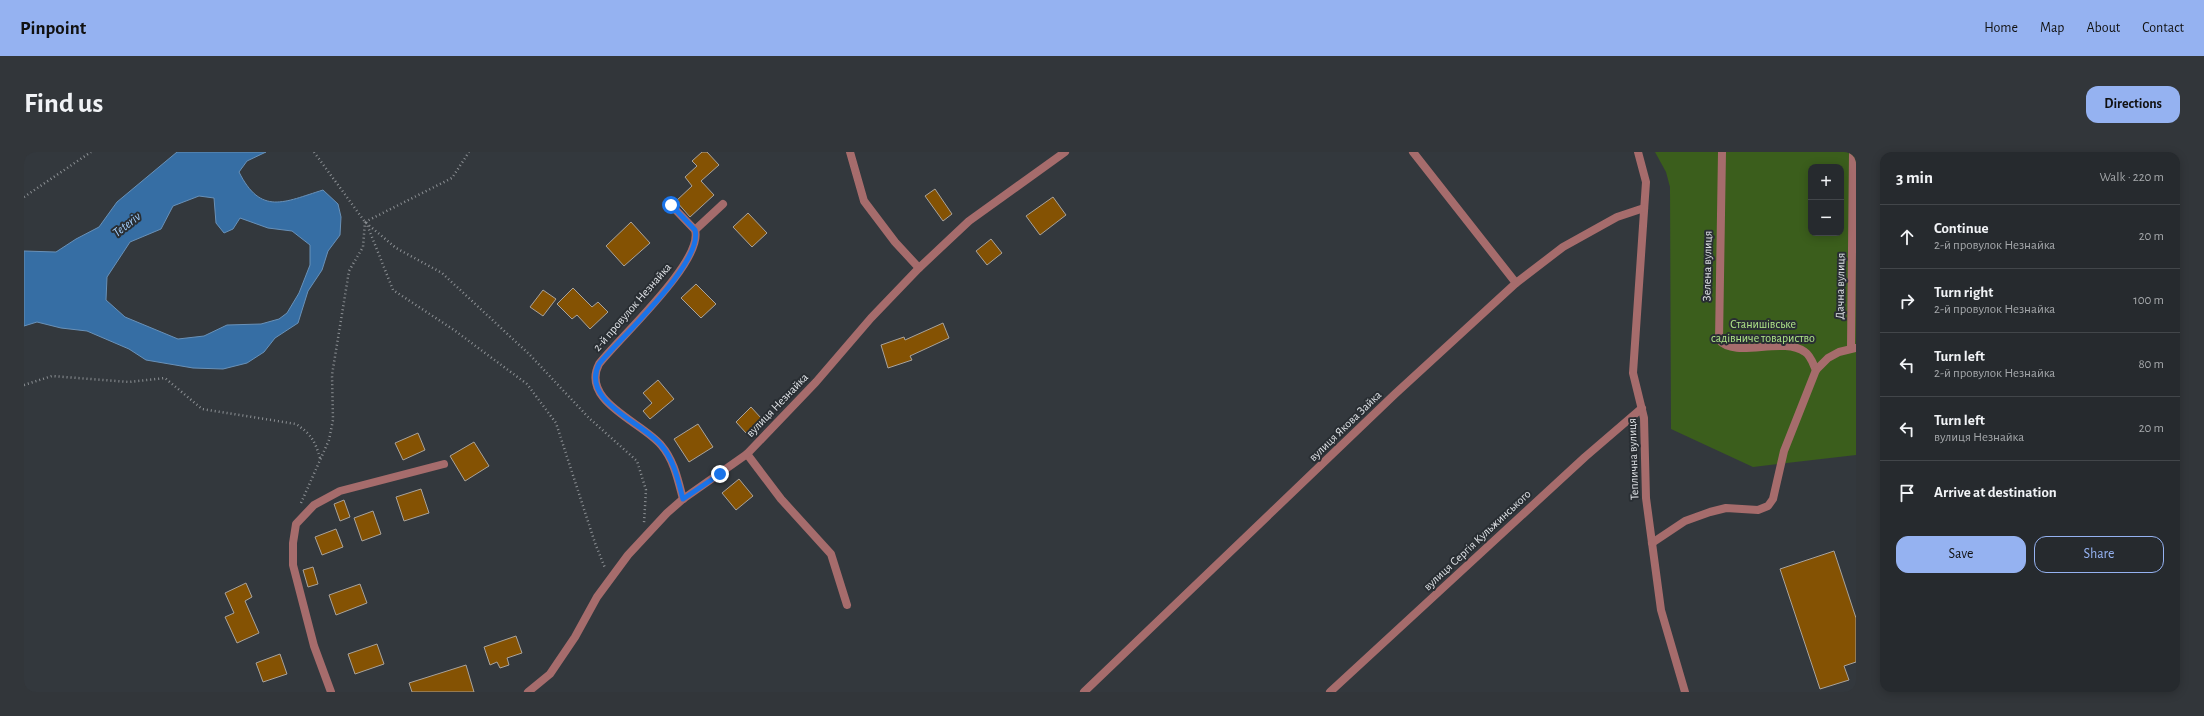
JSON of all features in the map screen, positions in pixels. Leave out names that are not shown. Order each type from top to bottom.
[{"type":"street","points":[[850,152],[864,201],[895,242],[919,268]]},
{"type":"street","name":"вулиця Незнайка","points":[[528,692],[550,674],[575,637],[597,597],[643,538],[683,499],[747,454],[816,382],[870,318],[919,268],[969,221],[1065,152]]},
{"type":"street","points":[[1413,152],[1516,283]]},
{"type":"street","name":"Теплична вулиця","points":[[1638,152],[1646,182],[1633,373],[1644,418],[1646,498],[1661,610],[1685,692]]},
{"type":"street","name":"Зелена вулиця","points":[[1722,152],[1719,340],[1728,347],[1788,347],[1798,349],[1810,356],[1816,370]]},
{"type":"street","name":"Дачна вулиця","points":[[1853,152],[1854,348]]},
{"type":"street","points":[[671,205],[695,230],[724,204]]},
{"type":"street","name":"вулиця Якова Зайка","points":[[1084,692],[1395,394],[1516,283],[1563,247],[1617,217],[1644,208]]},
{"type":"street","name":"2-й провулок Незнайка","points":[[683,499],[675,470],[664,450],[646,430],[608,404],[598,389],[595,376],[599,364],[606,355],[657,300],[689,257],[695,242],[695,230]]},
{"type":"street","points":[[1652,543],[1685,521],[1710,512],[1726,508],[1758,510],[1768,506],[1773,499],[1784,451],[1816,370],[1828,358],[1854,348]]},
{"type":"street","name":"вулиця Сергія Кульжинського","points":[[1330,692],[1585,457],[1642,408]]},
{"type":"street","points":[[747,454],[781,499],[831,554],[847,605]]},
{"type":"street","points":[[331,692],[314,646],[296,579],[292,554],[296,524],[314,505],[340,491],[444,464]]},
{"type":"path","points":[[24,197],[90,152]]},
{"type":"path","points":[[314,152],[365,222],[393,290],[454,330],[528,384],[556,423],[595,543],[610,579]]},
{"type":"path","points":[[365,222],[452,178],[469,152]]},
{"type":"path","points":[[302,499],[329,440],[333,420],[332,375],[350,271],[364,246],[365,222]]},
{"type":"path","points":[[365,222],[396,248],[442,273],[530,355],[589,418],[637,461],[646,490],[643,538]]},
{"type":"path","points":[[24,385],[52,376],[129,382],[165,378],[202,409],[296,424],[312,437],[320,458]]},
{"type":"green space","name":"Станишівське садівниче товариство","points":[[1655,152],[1856,152],[1856,455],[1753,467],[1671,429],[1670,187],[1666,172]]},
{"type":"water","name":"Teteriv","points":[[177,152],[266,152],[247,161],[239,172],[247,186],[256,195],[265,200],[275,202],[297,198],[323,190],[338,204],[341,217],[340,235],[328,251],[322,270],[308,291],[298,323],[275,338],[264,352],[247,363],[223,369],[193,368],[146,360],[129,349],[87,331],[61,328],[37,322],[24,326],[24,251],[56,252],[99,227],[117,202]],"holes":[[[199,196],[214,198],[216,223],[224,233],[233,229],[240,218],[268,228],[292,231],[310,245],[310,265],[299,293],[287,313],[279,319],[261,324],[227,325],[204,336],[178,339],[125,317],[106,300],[107,277],[130,242],[161,229],[173,206]]]},
{"type":"building","points":[[702,152],[707,152],[719,165],[701,181],[714,195],[690,217],[676,201],[692,186],[685,177],[697,166],[692,161]]},
{"type":"building","points":[[935,189],[952,214],[943,221],[925,196]]},
{"type":"building","points":[[1053,197],[1066,215],[1040,235],[1026,216]]},
{"type":"building","points":[[748,213],[767,233],[752,247],[733,227]]},
{"type":"building","points":[[631,222],[650,243],[624,266],[606,246]]},
{"type":"building","points":[[991,239],[1002,253],[987,265],[976,251]]},
{"type":"building","points":[[696,284],[716,304],[701,318],[681,298]]},
{"type":"building","points":[[573,288],[592,307],[598,302],[608,312],[590,329],[577,315],[572,319],[557,304]]},
{"type":"building","points":[[543,290],[556,299],[543,316],[530,307]]},
{"type":"building","points":[[943,323],[949,338],[910,356],[912,360],[888,368],[881,345],[904,337],[905,340]]},
{"type":"building","points":[[658,380],[674,399],[650,419],[643,411],[652,403],[643,393]]},
{"type":"building","points":[[751,407],[761,418],[746,433],[736,422]]},
{"type":"building","points":[[698,424],[713,447],[689,462],[674,439]]},
{"type":"building","points":[[418,433],[425,450],[403,460],[395,443]]},
{"type":"building","points":[[474,442],[489,466],[465,481],[450,456]]},
{"type":"building","points":[[739,479],[753,496],[736,510],[722,493]]},
{"type":"building","points":[[421,489],[429,513],[404,521],[396,497]]},
{"type":"building","points":[[344,500],[350,517],[340,521],[334,504]]},
{"type":"building","points":[[373,511],[381,534],[362,541],[354,518]]},
{"type":"building","points":[[336,529],[343,547],[322,555],[315,537]]},
{"type":"building","points":[[1834,551],[1856,618],[1856,662],[1844,666],[1849,680],[1820,689],[1780,569]]},
{"type":"building","points":[[313,567],[318,584],[308,587],[303,570]]},
{"type":"building","points":[[246,583],[252,597],[245,601],[259,633],[237,643],[225,617],[234,613],[225,593]]},
{"type":"building","points":[[360,584],[367,603],[336,615],[329,595]]},
{"type":"building","points":[[516,636],[522,653],[507,658],[509,665],[500,668],[497,662],[490,665],[484,647]]},
{"type":"building","points":[[377,644],[384,664],[355,674],[348,654]]},
{"type":"building","points":[[280,654],[287,674],[263,682],[256,663]]},
{"type":"building","points":[[466,665],[474,692],[412,692],[409,683]]},
{"type":"route","points":[[671,205],[695,230],[694,250],[657,300],[599,364],[596,370],[595,382],[608,404],[646,430],[668,454],[673,464],[683,499],[720,474]]}]
